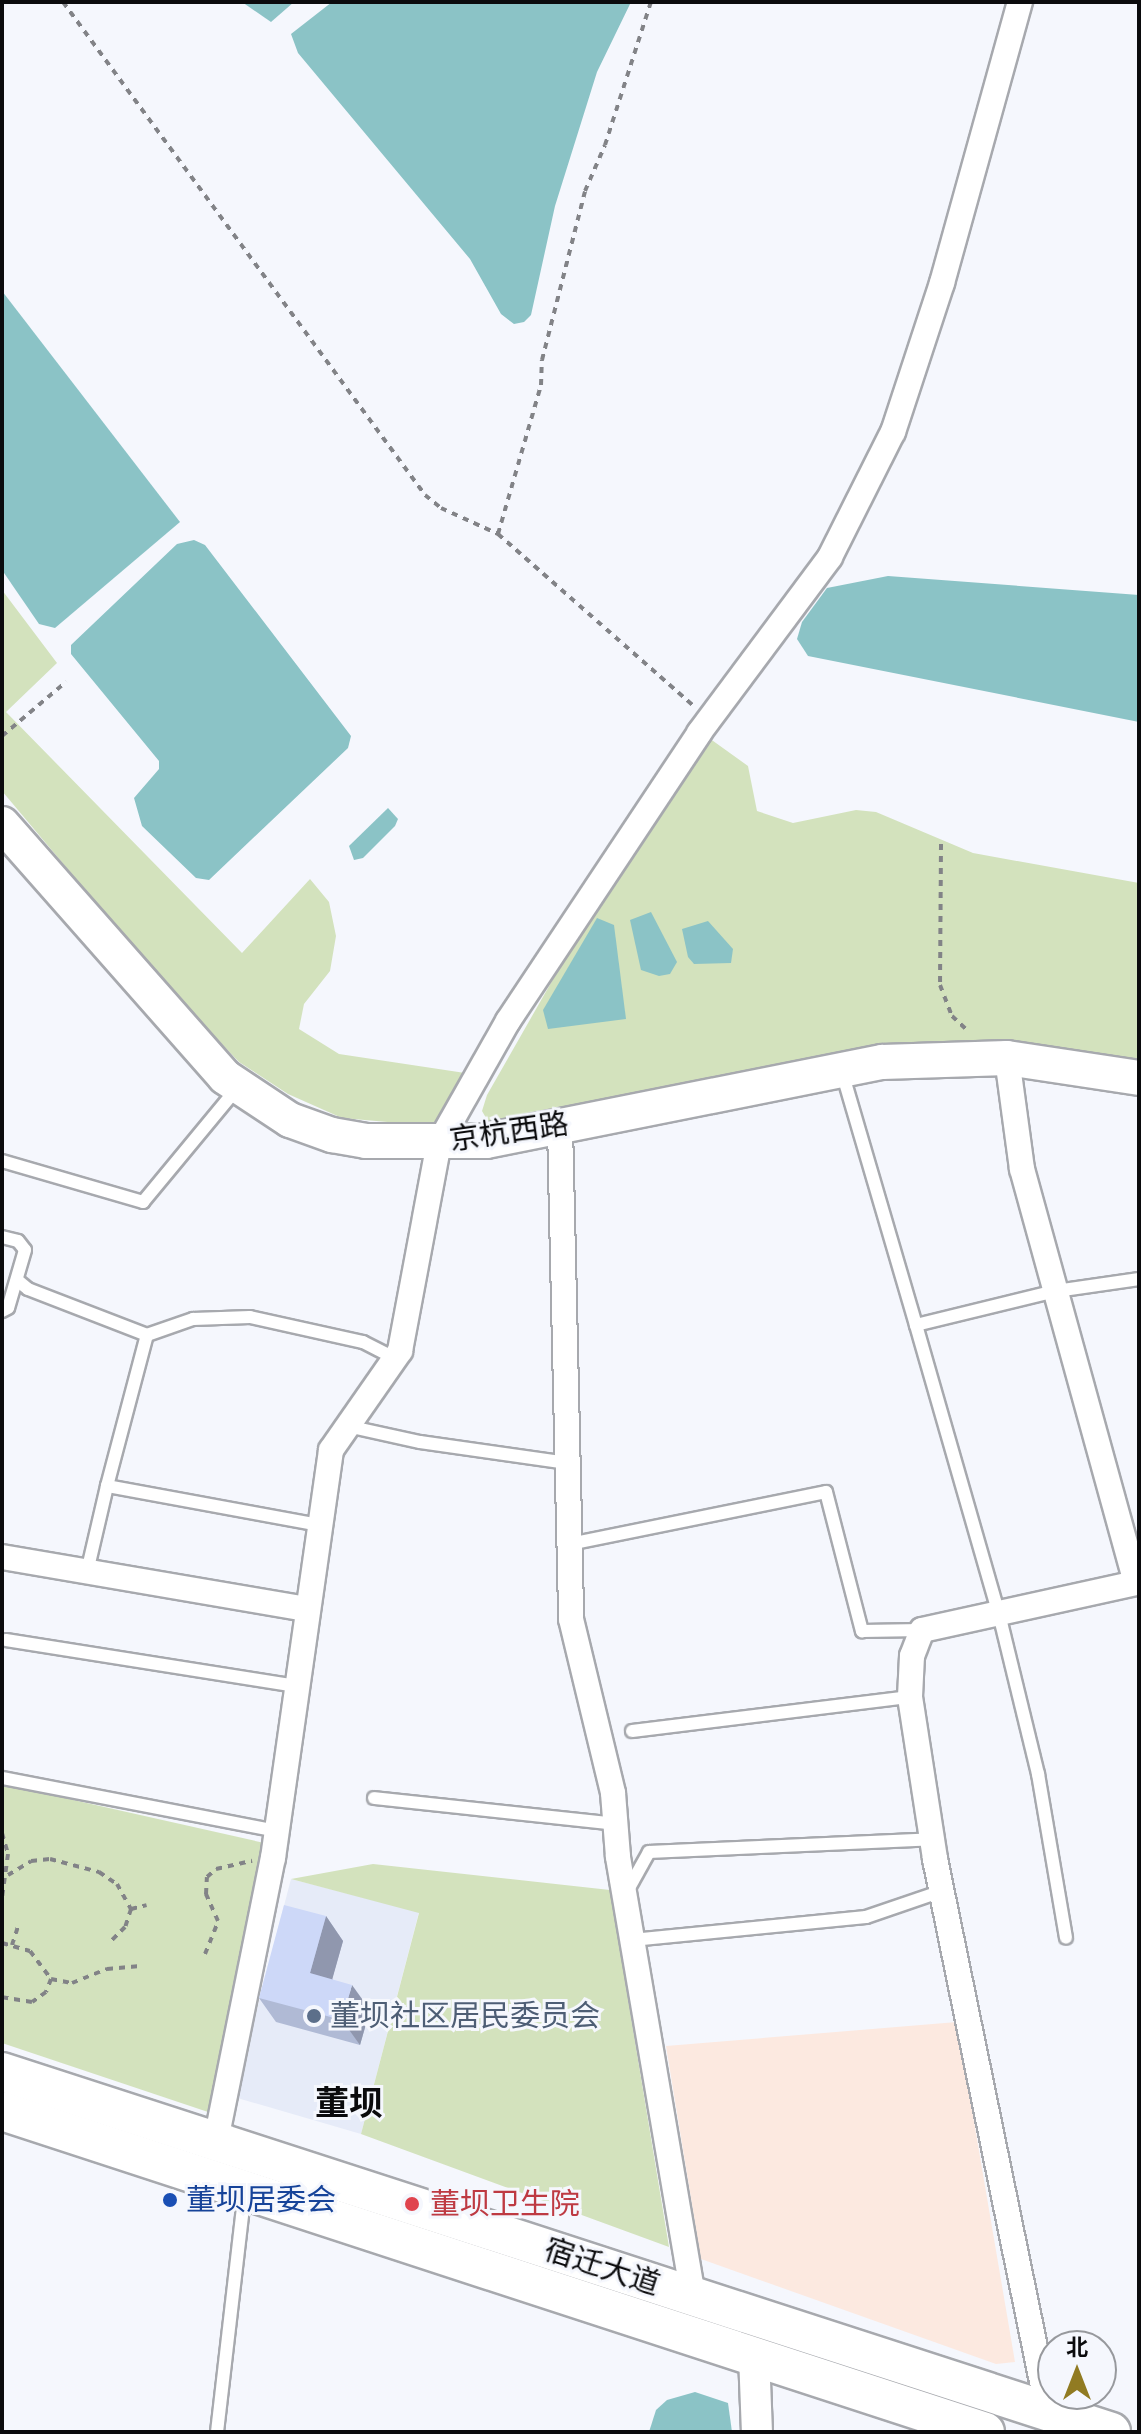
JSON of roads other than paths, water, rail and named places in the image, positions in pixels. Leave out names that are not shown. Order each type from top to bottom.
[{"type":"main road","name":"京杭西路","points":[[2,824],[239,1086],[290,1120],[332,1135],[439,1143],[486,1141],[882,1062],[999,1058],[1139,1078]]},
{"type":"main road","name":"宿迁大道","points":[[2,2072],[1111,2432]]},
{"type":"main road","name":"宿迁大道","points":[[2,2111],[985,2432]]},
{"type":"street","points":[[216,2140],[273,1858],[331,1450],[344,1425],[395,1358],[439,1143],[508,1021],[709,720],[830,557],[893,432],[942,283],[1020,2]]},
{"type":"street","points":[[999,1058],[1022,1169],[1138,1583],[922,1630],[912,1656],[910,1697],[932,1839],[1048,2411]]},
{"type":"street","points":[[560,1126],[571,1619],[613,1793],[625,1898],[693,2297]]},
{"type":"street","points":[[2,1557],[306,1609]]},
{"type":"street","points":[[754,2355],[757,2432]]},
{"type":"lane","points":[[841,1069],[999,1614],[1038,1774],[1066,1938]]},
{"type":"lane","points":[[2,1161],[143,1202],[239,1086]]},
{"type":"lane","points":[[2,1237],[23,1245],[17,1280],[2,1311]]},
{"type":"lane","points":[[916,1325],[1056,1291],[1139,1279]]},
{"type":"lane","points":[[17,1280],[28,1289],[147,1335],[193,1319],[250,1317],[363,1342],[395,1358]]},
{"type":"lane","points":[[87,1572],[147,1335]]},
{"type":"lane","points":[[344,1425],[420,1442],[568,1463]]},
{"type":"lane","points":[[107,1486],[319,1525]]},
{"type":"lane","points":[[570,1544],[826,1492],[862,1631],[922,1630]]},
{"type":"lane","points":[[6,1640],[296,1686]]},
{"type":"lane","points":[[632,1731],[910,1697]]},
{"type":"lane","points":[[2,1778],[277,1831]]},
{"type":"lane","points":[[374,1798],[616,1824]]},
{"type":"lane","points":[[625,1898],[639,1862],[649,1852],[932,1839]]},
{"type":"lane","points":[[632,1940],[866,1917],[942,1891]]},
{"type":"lane","points":[[217,2432],[245,2189]]},
{"type":"water","points":[[242,2],[294,2],[271,22]]},
{"type":"water","points":[[332,2],[631,2],[597,72],[555,206],[531,315],[524,322],[514,324],[501,314],[470,259],[298,53],[291,34]]},
{"type":"water","points":[[2,291],[180,522],[55,628],[39,624],[2,570]]},
{"type":"water","points":[[194,540],[205,545],[351,736],[348,748],[209,880],[196,878],[142,826],[134,798],[159,769],[159,761],[71,654],[71,645],[177,544]]},
{"type":"water","points":[[888,576],[1139,595],[1139,722],[808,656],[797,639],[802,622],[827,588]]},
{"type":"water","points":[[388,808],[398,819],[395,826],[363,858],[354,860],[349,846]]},
{"type":"water","points":[[651,912],[677,962],[670,974],[659,976],[641,970],[630,920]]},
{"type":"water","points":[[597,918],[614,925],[626,1019],[548,1029],[543,1010]]},
{"type":"water","points":[[708,921],[733,949],[731,963],[694,964],[688,957],[682,929]]},
{"type":"water","points":[[695,2392],[728,2403],[732,2432],[649,2432],[656,2410],[667,2400]]},
{"type":"place","name":"董坝社区居民委员会","points":[[314,2016]]},
{"type":"place","name":"董坝居委会","points":[[170,2200]]},
{"type":"place","name":"董坝卫生院","points":[[412,2204]]},
{"type":"district","name":"董坝","points":[[349,2104]]}]
